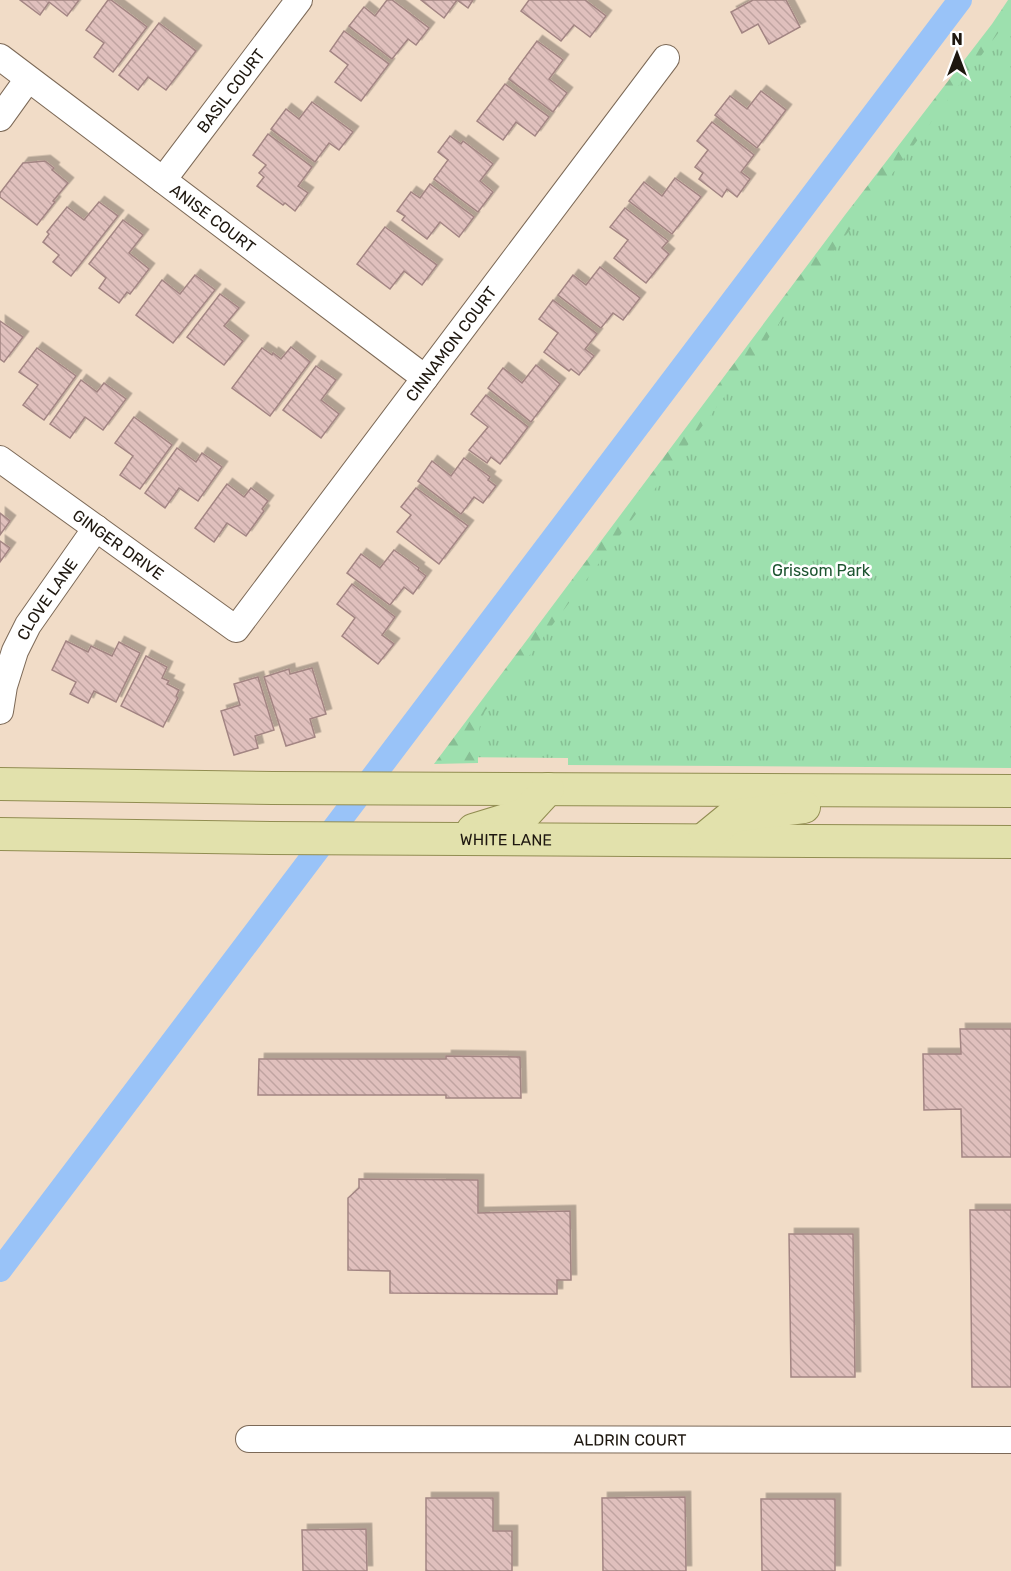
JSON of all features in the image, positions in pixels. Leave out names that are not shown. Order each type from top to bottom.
[{"type":"main road","points":[[0,784],[273,788],[1011,792]]},
{"type":"main road","points":[[434,839],[525,814],[548,789]]},
{"type":"main road","points":[[704,839],[732,816],[927,791]]},
{"type":"main road","name":"WHITE LANE","points":[[0,834],[271,838],[1011,842]]},
{"type":"street","name":"BASIL COURT","points":[[163,180],[299,0]]},
{"type":"street","name":"ANISE COURT","points":[[0,57],[425,378]]},
{"type":"street","name":"CINNAMON COURT","points":[[236,629],[666,58]]},
{"type":"street","points":[[0,118],[28,79]]},
{"type":"street","name":"GINGER DRIVE","points":[[0,459],[236,629]]},
{"type":"street","name":"CLOVE LANE","points":[[0,711],[3,686],[15,651],[28,625],[96,528]]},
{"type":"street","name":"ALDRIN COURT","points":[[249,1439],[1011,1440]]},
{"type":"green space","points":[[1008,0],[1011,0],[1011,16],[526,660],[485,711],[479,730],[478,763],[434,764],[845,215],[992,24]]},
{"type":"green space","name":"Grissom Park","points":[[1011,4],[1011,768],[568,765],[568,758],[442,757]]},
{"type":"building","points":[[20,0],[79,0],[67,16],[49,2],[40,15]]},
{"type":"building","points":[[108,0],[147,27],[113,72],[94,57],[104,43],[86,30]]},
{"type":"building","points":[[387,0],[392,0],[429,28],[416,45],[408,39],[392,59],[349,26],[364,7],[375,16]]},
{"type":"building","points":[[421,0],[457,0],[444,18]]},
{"type":"building","points":[[457,0],[473,0],[468,8]]},
{"type":"building","points":[[529,0],[585,0],[606,16],[590,37],[574,25],[561,41],[521,11]]},
{"type":"building","points":[[753,0],[786,0],[800,27],[769,44],[758,24],[742,33],[731,12]]},
{"type":"building","points":[[159,23],[196,51],[166,90],[148,77],[138,90],[119,75]]},
{"type":"building","points":[[344,31],[389,64],[361,101],[335,82],[348,65],[330,51]]},
{"type":"building","points":[[537,41],[563,60],[549,79],[567,93],[553,112],[509,79]]},
{"type":"building","points":[[505,84],[549,117],[535,136],[516,122],[503,140],[477,121]]},
{"type":"building","points":[[761,91],[786,110],[757,148],[715,115],[730,96],[747,109]]},
{"type":"building","points":[[312,102],[353,132],[339,150],[329,143],[315,162],[271,129],[286,109],[299,119]]},
{"type":"building","points":[[712,122],[754,155],[741,172],[750,179],[737,197],[727,189],[722,197],[699,179],[703,173],[695,167],[708,150],[697,141]]},
{"type":"building","points":[[268,134],[312,167],[298,186],[308,193],[295,211],[257,186],[264,177],[259,173],[266,165],[253,155]]},
{"type":"building","points":[[450,136],[461,144],[463,141],[493,164],[480,181],[493,192],[478,212],[434,179],[448,160],[438,152]]},
{"type":"building","points":[[45,161],[68,183],[37,225],[0,197],[0,193],[23,163]]},
{"type":"building","points":[[675,178],[701,197],[672,234],[629,201],[644,182],[662,196]]},
{"type":"building","points":[[430,184],[474,217],[459,237],[440,222],[427,239],[402,220],[405,216],[397,211],[411,192],[420,198]]},
{"type":"building","points":[[99,202],[118,216],[71,276],[53,262],[59,255],[43,242],[49,234],[47,232],[67,207],[84,220]]},
{"type":"building","points":[[625,208],[668,241],[662,248],[669,254],[646,283],[614,258],[628,240],[610,227]]},
{"type":"building","points":[[123,220],[143,235],[129,253],[149,269],[130,294],[127,292],[119,303],[99,288],[106,278],[89,264]]},
{"type":"building","points":[[385,227],[437,265],[422,285],[404,271],[390,289],[357,264]]},
{"type":"building","points":[[600,267],[640,298],[623,320],[613,313],[601,328],[558,295],[573,275],[586,285]]},
{"type":"building","points":[[195,275],[215,290],[173,343],[136,315],[162,280],[180,294]]},
{"type":"building","points":[[220,294],[239,308],[224,326],[243,341],[224,365],[187,337]]},
{"type":"building","points":[[553,300],[597,334],[585,349],[594,356],[579,375],[571,369],[569,371],[544,352],[558,333],[539,319]]},
{"type":"building","points":[[0,321],[23,337],[4,362],[0,359]]},
{"type":"building","points":[[291,347],[310,362],[270,416],[232,388],[262,348],[281,359]]},
{"type":"building","points":[[37,348],[76,376],[44,420],[23,405],[38,385],[19,372]]},
{"type":"building","points":[[536,365],[560,384],[531,422],[488,388],[503,368],[522,383]]},
{"type":"building","points":[[316,366],[336,380],[321,400],[339,414],[321,438],[283,410]]},
{"type":"building","points":[[81,380],[97,392],[104,383],[126,399],[103,430],[85,417],[70,438],[50,424]]},
{"type":"building","points":[[486,395],[528,427],[500,464],[491,457],[487,463],[469,450],[488,427],[471,414]]},
{"type":"building","points":[[134,417],[172,445],[140,489],[120,475],[133,456],[115,443]]},
{"type":"building","points":[[177,448],[196,462],[202,453],[222,467],[198,501],[179,488],[165,508],[145,493]]},
{"type":"building","points":[[464,458],[490,477],[488,480],[496,486],[483,503],[474,497],[461,514],[418,481],[432,461],[451,476]]},
{"type":"building","points":[[227,484],[244,497],[251,488],[268,501],[262,509],[264,511],[246,536],[227,523],[214,542],[195,528]]},
{"type":"building","points":[[416,488],[468,526],[439,564],[397,532],[411,515],[401,507]]},
{"type":"building","points":[[0,513],[10,521],[0,535]]},
{"type":"building","points":[[0,541],[10,548],[0,562]]},
{"type":"building","points":[[394,550],[426,576],[413,594],[404,587],[390,605],[347,573],[361,554],[380,568]]},
{"type":"building","points":[[352,584],[395,617],[382,635],[394,644],[378,664],[342,636],[355,618],[337,604]]},
{"type":"building","points":[[66,641],[88,652],[91,646],[112,656],[119,642],[140,653],[116,702],[94,691],[88,703],[70,694],[76,682],[52,670]]},
{"type":"building","points":[[146,656],[167,667],[162,678],[169,681],[167,684],[179,690],[176,696],[178,698],[163,727],[121,706]]},
{"type":"building","points":[[312,668],[326,714],[310,719],[315,737],[286,746],[264,677],[289,669],[290,674]]},
{"type":"building","points":[[258,677],[274,730],[255,736],[258,748],[234,755],[221,711],[240,705],[234,684]]},
{"type":"building","points":[[960,1029],[1011,1029],[1011,1157],[962,1157],[961,1109],[924,1110],[923,1054],[961,1054]]},
{"type":"building","points":[[446,1056],[520,1057],[521,1098],[446,1098],[446,1095],[258,1095],[259,1059],[446,1059]]},
{"type":"building","points":[[359,1179],[478,1180],[478,1213],[570,1211],[571,1280],[557,1280],[557,1294],[390,1293],[390,1271],[348,1270],[348,1198],[359,1188]]},
{"type":"building","points":[[970,1210],[1011,1210],[1011,1387],[972,1387]]},
{"type":"building","points":[[789,1234],[853,1234],[855,1377],[791,1377]]},
{"type":"building","points":[[685,1497],[686,1571],[603,1571],[602,1498]]},
{"type":"building","points":[[426,1498],[493,1498],[493,1531],[512,1531],[512,1571],[426,1571]]},
{"type":"building","points":[[761,1499],[835,1499],[835,1571],[762,1571]]},
{"type":"building","points":[[366,1529],[367,1571],[303,1571],[302,1530]]},
{"type":"waterway","points":[[0,1270],[960,0]]}]
